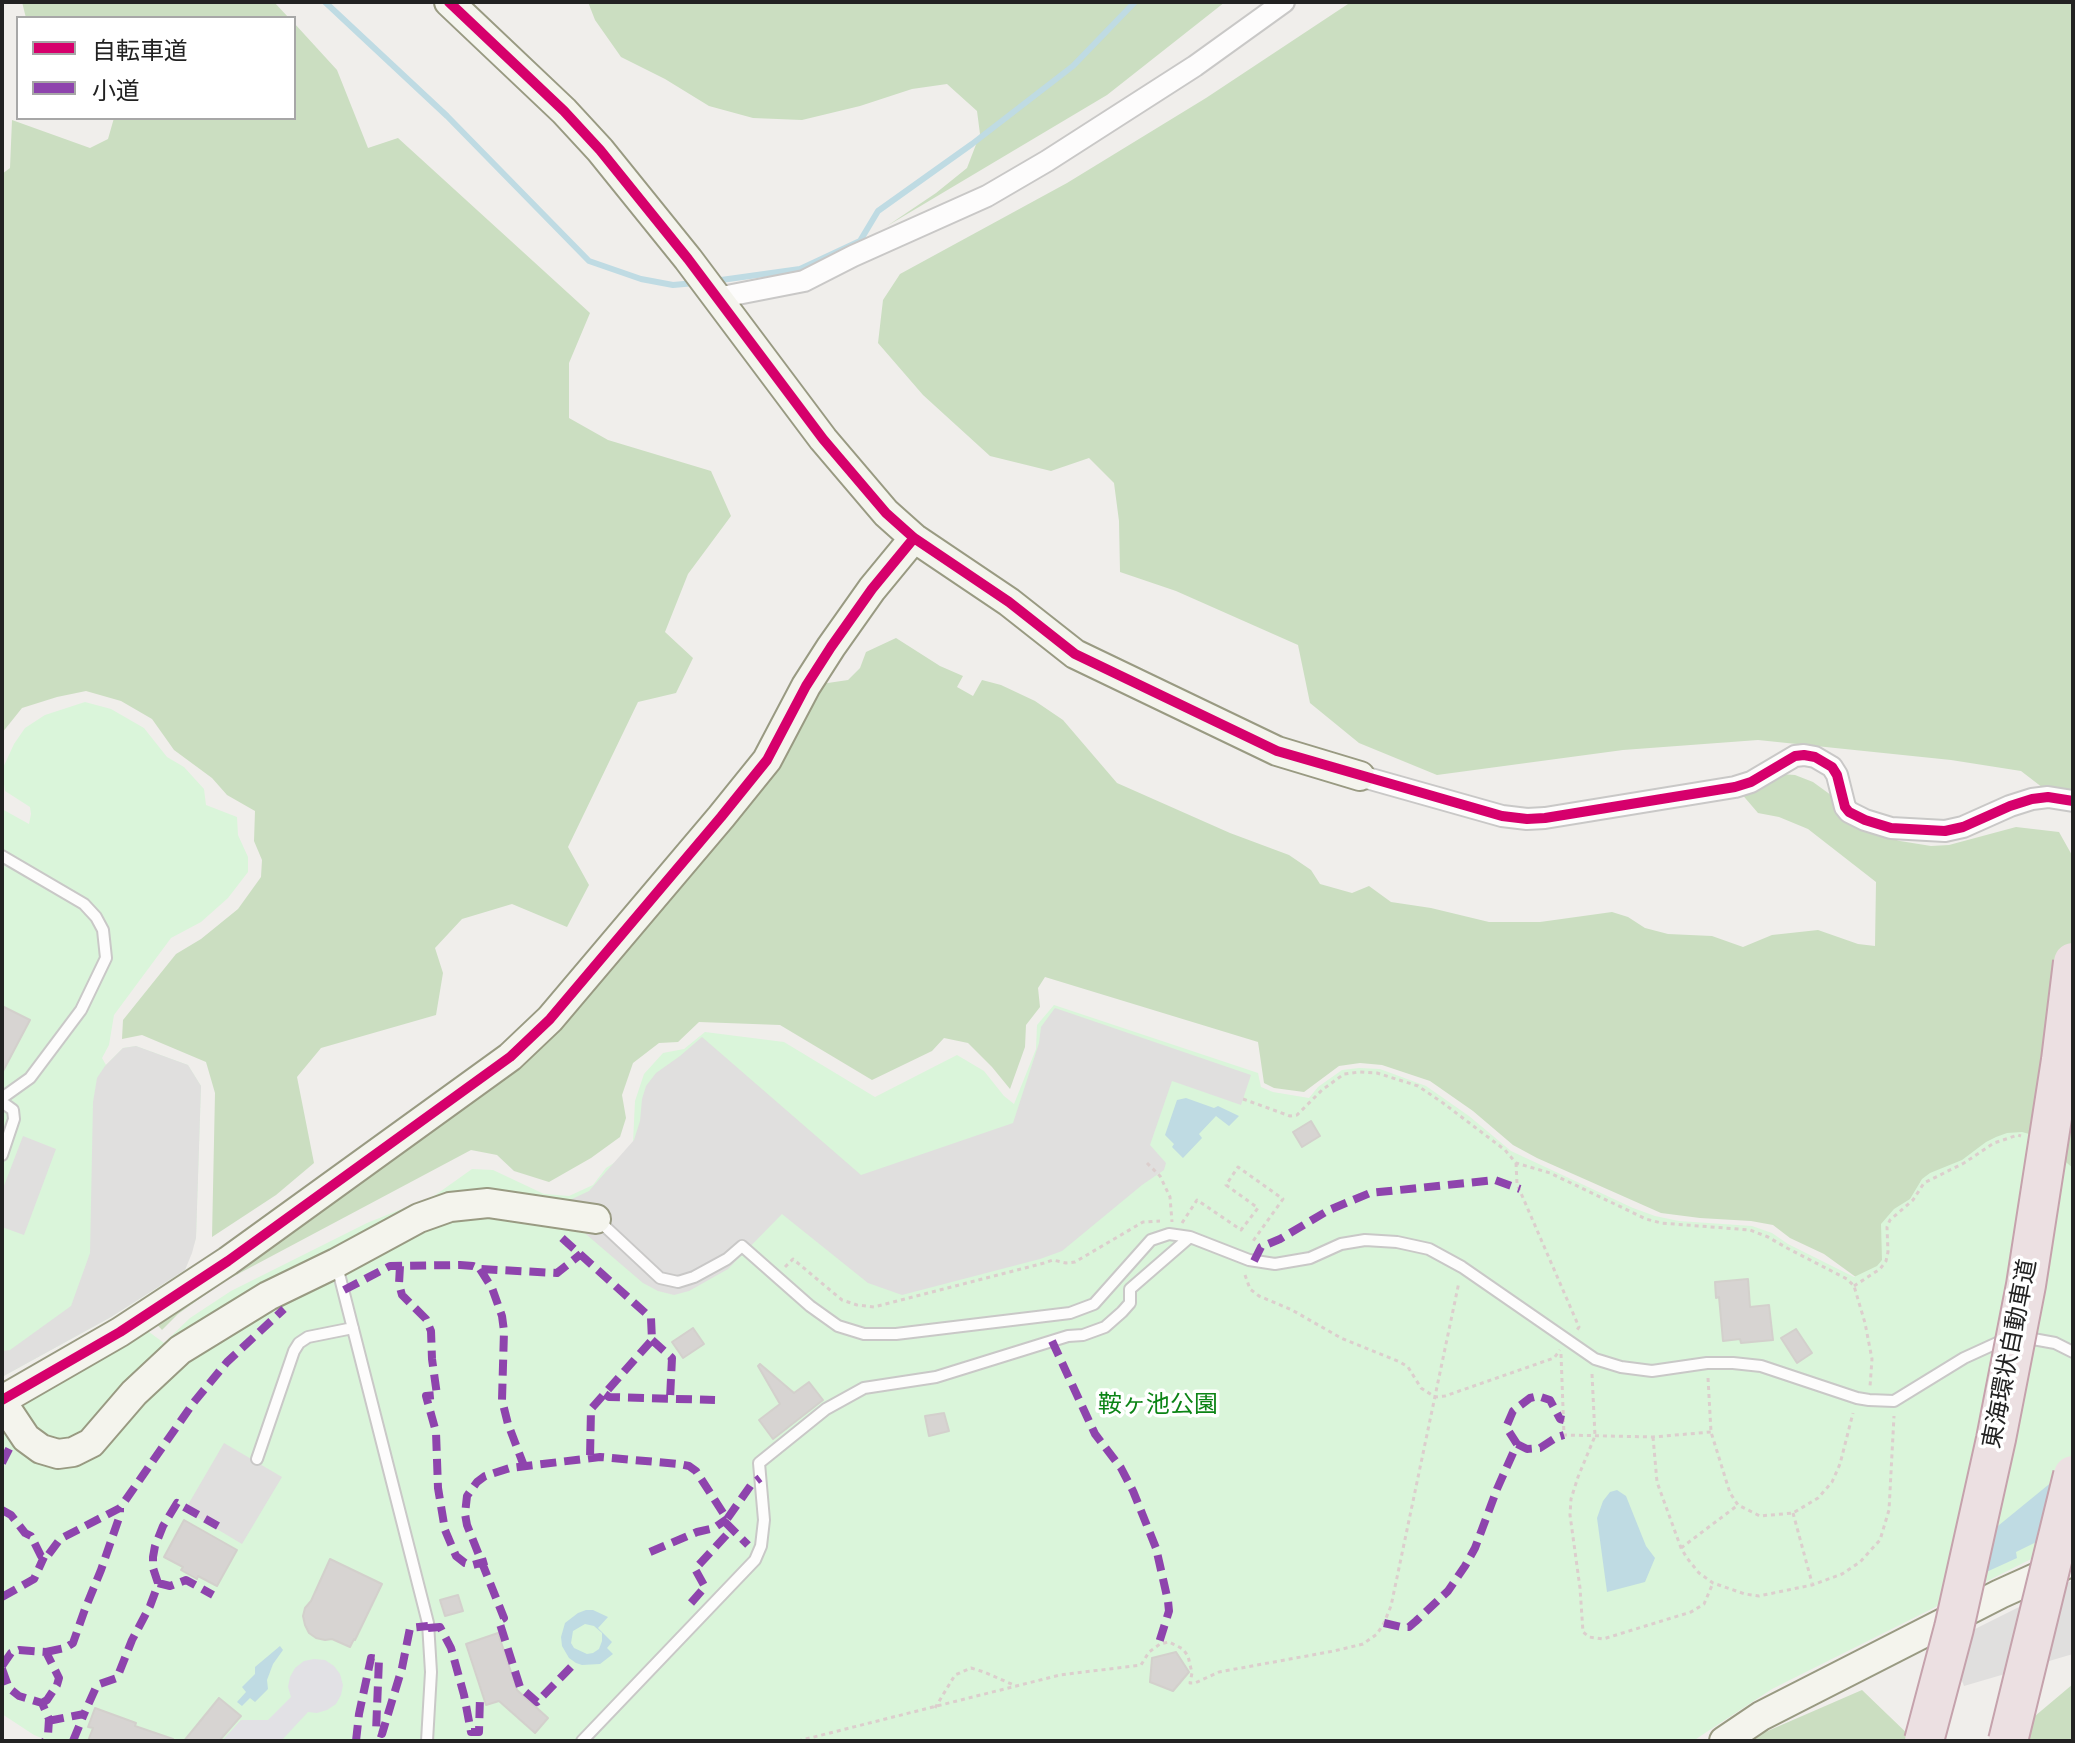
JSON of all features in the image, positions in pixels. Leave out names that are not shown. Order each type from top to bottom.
[{"type":"highway","name":"東海環状自動車道","points":[[1924,1741],[1996,1439],[2026,1285],[2073,962]]},
{"type":"highway","points":[[2008,1741],[2073,1475]]},
{"type":"street","points":[[449,2],[564,111],[600,150],[823,439],[886,513],[914,538],[1009,602],[1075,654],[1277,751],[1502,816],[1545,818],[1735,787],[1751,782],[1795,756],[1804,755],[1815,757],[1832,767],[1849,812],[1891,828],[1945,831],[1963,827],[2032,799],[2048,797],[2073,801]]},
{"type":"street","points":[[708,287],[804,281],[987,196],[1195,66],[1284,2]]},
{"type":"street","points":[[596,1219],[488,1203],[450,1207],[419,1218],[268,1296],[180,1350],[134,1393],[91,1443],[73,1452],[58,1454],[41,1449],[26,1438],[2,1401],[120,1332],[228,1261],[510,1057],[540,1028],[767,760],[806,686],[831,647],[872,589],[914,538]]},
{"type":"street","points":[[1724,1741],[1761,1716],[2000,1594],[2073,1561]]},
{"type":"lane","points":[[2,856],[84,904],[103,930],[106,958],[81,1010],[30,1078],[2,1100],[13,1110],[14,1119],[2,1155]]},
{"type":"lane","points":[[596,1219],[660,1278],[678,1282],[727,1259],[742,1246],[810,1306],[838,1326],[864,1334],[896,1334],[1070,1313],[1094,1304],[1151,1240],[1172,1234],[1190,1237],[1245,1259],[1275,1264],[1310,1258],[1341,1244],[1365,1240],[1397,1242],[1429,1249],[1462,1267],[1595,1359],[1621,1367],[1652,1371],[1707,1363],[1761,1366],[1869,1400],[1894,1401],[1964,1358],[1999,1342],[2033,1339],[2055,1343],[2073,1352]]},
{"type":"lane","points":[[582,1741],[755,1560],[761,1546],[764,1520],[759,1463],[826,1409],[864,1388],[936,1377],[1105,1327],[1130,1303],[1130,1289],[1190,1237]]},
{"type":"lane","points":[[336,1263],[428,1623],[431,1672],[427,1741]]},
{"type":"lane","points":[[257,1459],[299,1343],[308,1337],[353,1328]]},
{"type":"path","points":[[1243,1099],[1290,1116],[1297,1115],[1322,1090],[1344,1074],[1377,1073],[1418,1086],[1505,1150],[1516,1163],[1550,1173],[1646,1219],[1661,1223],[1750,1230],[1768,1237],[1847,1279],[1854,1286],[1872,1359],[1869,1400]]},
{"type":"path","points":[[1854,1286],[1880,1269],[1886,1261],[1890,1220],[1913,1200],[1924,1183],[1964,1163],[1994,1143],[2018,1135],[2026,1137]]},
{"type":"path","points":[[1147,1163],[1160,1176],[1170,1197],[1172,1234]]},
{"type":"path","points":[[1516,1163],[1517,1184],[1579,1327],[1573,1344]]},
{"type":"path","points":[[1172,1234],[1197,1200],[1241,1230],[1258,1208],[1226,1185],[1238,1167],[1283,1199],[1245,1259],[1245,1279],[1250,1289],[1341,1338],[1400,1362],[1408,1367],[1421,1388],[1435,1397],[1554,1358],[1560,1349],[1564,1435],[1653,1437],[1711,1432]]},
{"type":"path","points":[[777,1276],[793,1259],[842,1300],[874,1307],[1053,1260],[1075,1262],[1143,1222],[1154,1220],[1165,1223],[1172,1234]]},
{"type":"path","points":[[798,1741],[816,1739],[1060,1675],[1141,1665],[1149,1652],[1169,1642],[1183,1649],[1188,1656],[1192,1673],[1190,1683],[1219,1672],[1363,1644],[1377,1634],[1391,1606],[1462,1267]]},
{"type":"path","points":[[1595,1359],[1592,1365],[1595,1436],[1571,1499],[1570,1515],[1583,1632],[1589,1637],[1603,1639],[1691,1612],[1704,1604],[1713,1583]]},
{"type":"path","points":[[1707,1363],[1711,1432],[1730,1493],[1738,1505],[1760,1516],[1793,1513],[1818,1498],[1832,1482],[1840,1464],[1857,1398]]},
{"type":"path","points":[[1653,1437],[1657,1482],[1681,1548],[1699,1573],[1713,1583],[1759,1596],[1812,1585],[1842,1574],[1867,1556],[1880,1540],[1889,1510],[1894,1401]]},
{"type":"path","points":[[1681,1548],[1738,1505]]},
{"type":"path","points":[[1793,1513],[1812,1585]]},
{"type":"path","points":[[935,1708],[955,1675],[971,1668],[1017,1686]]},
{"type":"green space","points":[[22,2],[274,2],[287,16],[26,16]]},
{"type":"green space","points":[[588,2],[1225,2],[1107,95],[887,226],[967,168],[980,134],[977,111],[947,84],[912,89],[802,120],[753,118],[709,106],[621,57],[595,20]]},
{"type":"green space","points":[[1351,2],[2073,2],[2073,811],[2021,771],[1951,760],[1758,740],[1623,750],[1437,775],[1359,743],[1310,703],[1298,645],[1176,591],[1120,572],[1119,521],[1114,483],[1089,458],[1051,471],[990,456],[923,395],[878,343],[883,300],[900,274],[1067,183],[1206,98]]},
{"type":"green space","points":[[296,25],[337,70],[368,148],[398,138],[590,313],[569,363],[569,418],[608,440],[711,471],[731,516],[688,574],[665,632],[693,658],[676,693],[638,702],[568,847],[589,885],[567,927],[512,904],[462,919],[435,948],[443,973],[436,1015],[321,1048],[297,1077],[314,1163],[276,1195],[212,1237],[215,1093],[206,1062],[142,1035],[122,1039],[123,1020],[176,954],[201,939],[238,909],[261,877],[262,860],[254,841],[255,811],[227,795],[212,778],[174,750],[152,719],[121,701],[86,691],[57,697],[22,708],[2,733],[2,174],[10,168],[12,120],[90,148],[108,139],[113,120],[296,120]]},
{"type":"green space","points":[[896,638],[940,666],[963,676],[957,687],[973,696],[982,680],[1035,701],[1063,720],[1117,783],[1230,833],[1289,855],[1311,870],[1320,884],[1352,893],[1369,886],[1391,902],[1489,922],[1540,922],[1612,912],[1628,917],[1645,928],[1668,934],[1712,936],[1743,947],[1772,935],[1818,930],[1858,944],[1875,946],[1876,882],[1808,829],[1779,817],[1758,813],[1740,792],[1781,774],[1795,775],[1813,782],[1890,838],[1900,841],[1931,846],[1949,845],[2016,827],[2059,832],[2073,857],[2073,1332],[1871,1288],[1824,1254],[1790,1238],[1773,1225],[1661,1213],[1537,1158],[1513,1145],[1473,1111],[1430,1081],[1382,1065],[1360,1063],[1339,1066],[1304,1092],[1274,1088],[1264,1083],[1258,1042],[1045,977],[1038,988],[1040,1007],[1026,1025],[1025,1047],[1010,1089],[968,1043],[944,1038],[932,1051],[872,1080],[780,1025],[699,1022],[678,1042],[659,1043],[633,1063],[622,1095],[626,1118],[620,1137],[591,1158],[549,1182],[514,1171],[497,1155],[471,1150],[223,1282],[178,1314],[162,1330],[153,1320],[468,1096],[821,684],[848,680],[860,668],[866,652]]},
{"type":"green space","points":[[85,702],[111,709],[144,728],[167,757],[184,767],[204,789],[206,805],[237,817],[238,835],[248,857],[248,872],[228,898],[201,922],[171,938],[114,1015],[109,1045],[102,1058],[106,1065],[123,1048],[136,1046],[188,1065],[201,1086],[196,1238],[185,1270],[111,1317],[2,1377],[2,809],[29,824],[31,814],[30,807],[5,791],[2,770],[25,728],[45,715]]},
{"type":"green space","name":"鞍ヶ池公園","points":[[1054,1005],[1258,1073],[1261,1087],[1273,1092],[1309,1098],[1318,1087],[1342,1070],[1380,1069],[1426,1086],[1511,1151],[1633,1208],[1679,1221],[1752,1226],[1772,1233],[1854,1277],[1877,1266],[1882,1260],[1881,1224],[1894,1209],[1910,1199],[1922,1179],[1962,1160],[1996,1137],[2022,1132],[2033,1135],[2073,1168],[2073,1538],[1772,1689],[1693,1741],[49,1741],[2,1714],[2,1424],[35,1392],[145,1329],[164,1343],[190,1318],[231,1291],[367,1223],[434,1196],[472,1169],[493,1170],[544,1194],[569,1196],[593,1185],[633,1142],[635,1101],[644,1074],[663,1053],[684,1049],[705,1032],[784,1042],[875,1097],[957,1055],[984,1071],[1014,1104],[1036,1049],[1037,1025]]},
{"type":"green space","points":[[2073,1684],[2073,1741],[2021,1741],[2035,1716]]},
{"type":"green space","points":[[1862,1690],[1915,1741],[1753,1741],[1763,1733]]},
{"type":"shaded area","points":[[1055,1008],[1251,1075],[1241,1105],[1172,1081],[1150,1145],[1166,1163],[1164,1170],[1062,1251],[902,1295],[868,1283],[782,1214],[728,1269],[689,1291],[674,1295],[643,1283],[580,1229],[556,1224],[561,1199],[572,1199],[589,1191],[634,1140],[646,1086],[656,1073],[702,1037],[861,1175],[1013,1123],[1039,1043],[1041,1027]]},
{"type":"shaded area","points":[[136,1046],[188,1065],[201,1086],[196,1238],[192,1253],[185,1270],[111,1317],[2,1377],[2,1351],[10,1350],[71,1306],[90,1253],[93,1102],[97,1078],[123,1048]]},
{"type":"shaded area","points":[[23,1136],[56,1149],[24,1235],[2,1227],[2,1191]]},
{"type":"shaded area","points":[[224,1443],[282,1477],[242,1544],[185,1510]]},
{"type":"shaded area","points":[[2073,1580],[2073,1654],[1964,1686],[1947,1643]]},
{"type":"shaded area","points":[[325,1660],[340,1674],[343,1685],[336,1704],[317,1713],[308,1712],[281,1741],[222,1741],[241,1720],[268,1720],[291,1697],[288,1687],[295,1668],[304,1661]]},
{"type":"water","points":[[1186,1098],[1214,1108],[1218,1106],[1239,1116],[1229,1126],[1216,1116],[1199,1134],[1202,1138],[1183,1158],[1165,1135],[1177,1100]]},
{"type":"water","points":[[2053,1481],[2073,1524],[2016,1552],[2017,1558],[1982,1574],[1993,1530]]},
{"type":"water","points":[[1617,1490],[1626,1496],[1646,1546],[1655,1558],[1645,1582],[1607,1592],[1597,1518],[1603,1501],[1610,1492]]},
{"type":"water","points":[[593,1610],[608,1617],[598,1628],[612,1642],[607,1648],[613,1654],[600,1664],[576,1663],[562,1646],[565,1623],[578,1613]],"holes":[[[585,1624],[594,1626],[602,1633],[599,1649],[587,1654],[574,1648],[571,1643],[573,1631]]]},
{"type":"water","points":[[280,1646],[283,1650],[273,1664],[267,1680],[268,1689],[255,1702],[250,1698],[242,1706],[237,1702],[246,1692],[242,1687],[255,1674],[255,1667]]},
{"type":"building","points":[[2,1006],[30,1020],[2,1073]]},
{"type":"building","points":[[1311,1121],[1320,1136],[1302,1147],[1293,1132]]},
{"type":"building","points":[[1748,1279],[1750,1307],[1769,1305],[1773,1340],[1723,1341],[1715,1282]]},
{"type":"building","points":[[693,1328],[704,1344],[683,1358],[672,1342]]},
{"type":"building","points":[[1796,1329],[1812,1353],[1797,1363],[1781,1338]]},
{"type":"building","points":[[760,1364],[794,1393],[809,1382],[823,1400],[773,1439],[759,1420],[780,1404],[758,1366]]},
{"type":"building","points":[[944,1413],[949,1431],[929,1436],[925,1416]]},
{"type":"building","points":[[184,1520],[237,1550],[217,1586],[198,1576],[197,1579],[164,1557]]},
{"type":"building","points":[[330,1559],[382,1584],[350,1647],[332,1639],[316,1638],[305,1625],[305,1608]]},
{"type":"building","points":[[458,1595],[463,1611],[445,1616],[440,1600]]},
{"type":"building","points":[[498,1633],[517,1690],[548,1718],[535,1733],[499,1701],[486,1705],[466,1644]]},
{"type":"building","points":[[1176,1652],[1189,1672],[1173,1691],[1150,1682],[1152,1658]]},
{"type":"building","points":[[219,1698],[241,1716],[219,1741],[184,1741]]},
{"type":"building","points":[[95,1708],[173,1739],[88,1741],[93,1728],[88,1727]]},
{"type":"waterway","points":[[325,2],[447,116],[589,261],[641,279],[673,285],[695,283]]},
{"type":"waterway","points":[[714,281],[800,269],[860,241],[878,211],[1073,66],[1135,2]]},
{"type":"marked path","points":[[1254,1261],[1261,1247],[1329,1210],[1370,1193],[1495,1180],[1520,1189]]},
{"type":"marked path","points":[[562,1238],[651,1318],[652,1340],[591,1409],[590,1458]]},
{"type":"marked path","points":[[344,1290],[390,1266],[460,1265],[557,1273],[581,1254]]},
{"type":"marked path","points":[[400,1266],[402,1295],[426,1319],[431,1331],[437,1395],[426,1396],[436,1432],[438,1488],[445,1530],[456,1556],[465,1563],[473,1565],[487,1561]]},
{"type":"marked path","points":[[480,1269],[492,1288],[502,1316],[502,1400],[524,1466]]},
{"type":"marked path","points":[[2,1510],[31,1536],[41,1556],[46,1558],[60,1539],[120,1508],[194,1402],[227,1362],[284,1309]]},
{"type":"marked path","points":[[652,1340],[672,1358],[670,1399]]},
{"type":"marked path","points":[[1052,1341],[1095,1434],[1121,1468],[1133,1491],[1156,1548],[1169,1611],[1158,1646]]},
{"type":"marked path","points":[[605,1394],[609,1397],[715,1400]]},
{"type":"marked path","points":[[1384,1623],[1409,1627],[1448,1591],[1465,1566],[1517,1444],[1507,1425],[1513,1411],[1530,1398],[1538,1396],[1550,1400],[1560,1419],[1564,1420]]},
{"type":"marked path","points":[[1517,1444],[1527,1449],[1540,1448],[1564,1435]]},
{"type":"marked path","points":[[2,1463],[10,1447]]},
{"type":"marked path","points":[[571,1667],[537,1702],[520,1687],[499,1621],[504,1618],[467,1525],[467,1496],[477,1482],[510,1468],[600,1457],[679,1464],[696,1471],[727,1519],[751,1485],[760,1478]]},
{"type":"marked path","points":[[48,1721],[84,1714],[97,1685],[117,1678],[156,1590],[158,1583],[153,1568],[155,1546],[177,1503],[218,1526]]},
{"type":"marked path","points":[[46,1652],[73,1643],[101,1570],[120,1508]]},
{"type":"marked path","points":[[650,1552],[714,1528],[727,1519]]},
{"type":"marked path","points":[[725,1522],[748,1545]]},
{"type":"marked path","points":[[691,1603],[705,1587],[695,1569],[732,1529]]},
{"type":"marked path","points":[[2,1597],[34,1579],[44,1557]]},
{"type":"marked path","points":[[158,1583],[170,1586],[186,1580],[213,1595]]},
{"type":"marked path","points":[[356,1741],[371,1658],[379,1659],[376,1732],[382,1734],[402,1668],[410,1628],[428,1626]]},
{"type":"marked path","points":[[428,1628],[440,1627],[451,1648],[471,1732],[479,1732],[480,1697]]},
{"type":"marked path","points":[[2,1666],[11,1653],[19,1650],[46,1652],[59,1678],[47,1700],[42,1703]]},
{"type":"marked path","points":[[2,1669],[9,1688],[19,1696],[42,1703],[49,1719],[45,1741]]},
{"type":"marked path","points":[[73,1741],[84,1714]]},
{"type":"cycle path","points":[[449,2],[564,111],[600,150],[688,259],[823,439],[886,513],[914,538],[1009,602],[1075,654],[1277,751],[1502,816],[1545,818],[1735,787],[1751,782],[1795,756],[1804,755],[1815,757],[1832,767],[1849,812],[1891,828],[1945,831],[1963,827],[2032,799],[2048,797],[2073,801]]},
{"type":"cycle path","points":[[2,1400],[120,1332],[228,1261],[510,1057],[550,1019],[767,760],[806,686],[831,647],[872,589],[914,538]]}]
